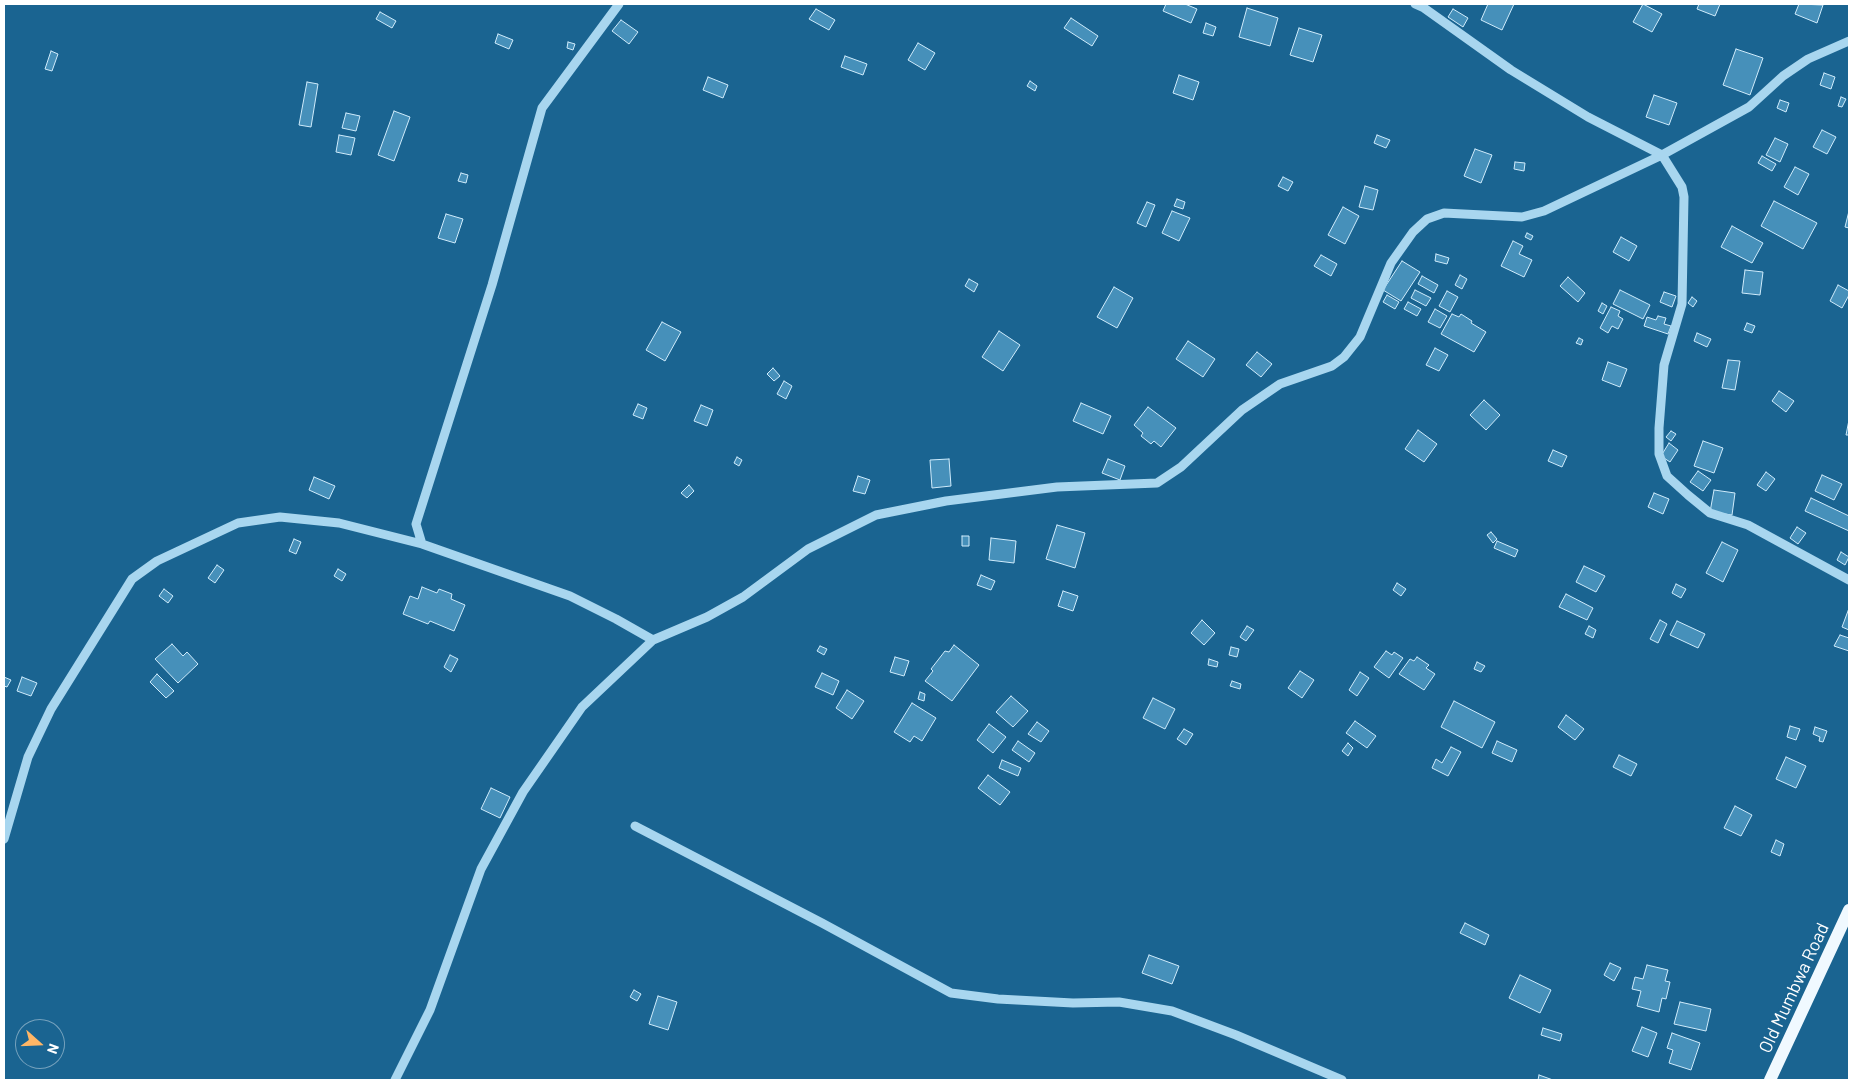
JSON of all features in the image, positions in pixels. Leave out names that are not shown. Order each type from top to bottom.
[{"type":"main road","name":"Old Mumbwa Road","points":[[1770,1080],[1849,910]]},
{"type":"street","points":[[422,544],[416,524],[492,285],[542,108],[619,4]]},
{"type":"street","points":[[1415,4],[1424,8],[1511,70],[1588,117],[1662,155],[1682,187],[1684,197],[1682,304],[1664,365],[1659,428],[1659,454],[1667,476],[1710,513],[1748,524],[1849,580]]},
{"type":"street","points":[[395,1080],[430,1010],[481,868],[522,792],[582,707],[653,640],[707,617],[743,597],[808,549],[876,515],[946,501],[1057,487],[1157,484],[1181,467],[1242,410],[1280,384],[1332,366],[1344,357],[1360,336],[1391,263],[1413,232],[1427,219],[1444,214],[1522,217],[1533,215],[1662,155],[1749,107],[1783,76],[1808,58],[1849,41]]},
{"type":"street","points":[[4,839],[28,757],[51,709],[132,579],[157,561],[238,523],[280,517],[339,523],[422,544],[570,596],[653,640]]},
{"type":"street","points":[[635,826],[822,923],[950,993],[998,999],[1073,1003],[1118,1002],[1172,1011],[1236,1035],[1342,1080]]},
{"type":"building","points":[[1166,4],[1185,4],[1197,9],[1191,23],[1163,11]]},
{"type":"building","points":[[1488,4],[1514,4],[1502,30],[1481,20]]},
{"type":"building","points":[[1643,4],[1662,14],[1652,32],[1633,22]]},
{"type":"building","points":[[1699,4],[1720,4],[1715,16],[1697,9]]},
{"type":"building","points":[[1799,4],[1823,5],[1817,23],[1795,14]]},
{"type":"building","points":[[1247,8],[1278,18],[1270,46],[1239,37]]},
{"type":"building","points":[[816,9],[835,20],[829,30],[809,19]]},
{"type":"building","points":[[1453,9],[1468,18],[1463,27],[1448,17]]},
{"type":"building","points":[[380,12],[396,21],[392,28],[376,19]]},
{"type":"building","points":[[1071,18],[1098,36],[1092,46],[1064,28]]},
{"type":"building","points":[[621,20],[638,32],[629,44],[612,31]]},
{"type":"building","points":[[1206,23],[1216,27],[1213,36],[1203,33]]},
{"type":"building","points":[[1299,28],[1322,35],[1313,62],[1290,55]]},
{"type":"building","points":[[498,34],[513,40],[509,49],[495,43]]},
{"type":"building","points":[[568,42],[575,44],[573,50],[567,48]]},
{"type":"building","points":[[918,43],[935,53],[925,70],[908,60]]},
{"type":"building","points":[[1736,49],[1763,58],[1750,95],[1723,85]]},
{"type":"building","points":[[51,51],[58,54],[52,71],[45,69]]},
{"type":"building","points":[[845,56],[867,64],[863,75],[841,67]]},
{"type":"building","points":[[1824,73],[1835,77],[1831,89],[1820,85]]},
{"type":"building","points":[[1179,75],[1199,82],[1193,100],[1173,93]]},
{"type":"building","points":[[708,77],[728,85],[723,98],[703,90]]},
{"type":"building","points":[[1030,81],[1037,86],[1035,91],[1027,86]]},
{"type":"building","points":[[307,82],[318,84],[311,127],[299,125]]},
{"type":"building","points":[[1654,95],[1677,103],[1669,125],[1646,117]]},
{"type":"building","points":[[1841,97],[1846,99],[1842,107],[1838,106]]},
{"type":"building","points":[[1780,100],[1789,103],[1786,112],[1777,108]]},
{"type":"building","points":[[394,111],[410,117],[394,161],[378,155]]},
{"type":"building","points":[[346,113],[360,116],[356,131],[342,128]]},
{"type":"building","points":[[1822,130],[1836,137],[1827,154],[1813,147]]},
{"type":"building","points":[[339,135],[355,138],[351,155],[336,152]]},
{"type":"building","points":[[1377,135],[1390,140],[1386,148],[1374,143]]},
{"type":"building","points":[[1775,138],[1788,144],[1780,162],[1766,155]]},
{"type":"building","points":[[1475,149],[1492,155],[1481,183],[1464,176]]},
{"type":"building","points":[[1762,156],[1776,164],[1772,171],[1758,163]]},
{"type":"building","points":[[1515,162],[1525,163],[1524,171],[1514,169]]},
{"type":"building","points":[[1795,167],[1809,174],[1798,195],[1784,187]]},
{"type":"building","points":[[461,173],[468,175],[466,183],[458,181]]},
{"type":"building","points":[[1283,177],[1293,182],[1288,191],[1278,186]]},
{"type":"building","points":[[1365,186],[1378,190],[1373,210],[1359,207]]},
{"type":"building","points":[[1177,199],[1185,202],[1183,209],[1174,206]]},
{"type":"building","points":[[1774,201],[1817,223],[1803,249],[1761,226]]},
{"type":"building","points":[[1147,202],[1155,205],[1146,227],[1137,223]]},
{"type":"building","points":[[1343,207],[1359,216],[1345,244],[1328,235]]},
{"type":"building","points":[[1172,211],[1190,218],[1179,241],[1162,233]]},
{"type":"building","points":[[1849,211],[1849,228],[1845,227]]},
{"type":"building","points":[[446,214],[463,219],[455,243],[438,238]]},
{"type":"building","points":[[1732,226],[1763,243],[1752,263],[1721,247]]},
{"type":"building","points":[[1527,233],[1533,236],[1531,240],[1525,237]]},
{"type":"building","points":[[1621,237],[1637,246],[1629,261],[1613,252]]},
{"type":"building","points":[[1513,241],[1523,246],[1519,254],[1532,260],[1524,277],[1501,266]]},
{"type":"building","points":[[1436,254],[1449,258],[1447,264],[1435,261]]},
{"type":"building","points":[[1321,255],[1337,264],[1331,276],[1314,266]]},
{"type":"building","points":[[1402,261],[1420,272],[1401,301],[1383,290]]},
{"type":"building","points":[[1745,270],[1763,272],[1760,295],[1742,293]]},
{"type":"building","points":[[1460,275],[1467,279],[1462,289],[1455,285]]},
{"type":"building","points":[[1422,276],[1438,285],[1434,293],[1418,284]]},
{"type":"building","points":[[1568,277],[1585,293],[1578,302],[1560,286]]},
{"type":"building","points":[[969,279],[978,284],[974,292],[965,286]]},
{"type":"building","points":[[1838,285],[1849,291],[1849,295],[1842,308],[1830,301]]},
{"type":"building","points":[[1114,287],[1133,298],[1117,328],[1097,317]]},
{"type":"building","points":[[1415,290],[1431,298],[1426,306],[1411,298]]},
{"type":"building","points":[[1620,290],[1650,305],[1643,319],[1613,304]]},
{"type":"building","points":[[1447,291],[1458,297],[1450,312],[1439,306]]},
{"type":"building","points":[[1664,292],[1676,296],[1672,307],[1660,302]]},
{"type":"building","points":[[1387,295],[1399,302],[1395,309],[1383,302]]},
{"type":"building","points":[[1692,297],[1697,301],[1693,307],[1688,303]]},
{"type":"building","points":[[1408,302],[1421,309],[1417,316],[1404,309]]},
{"type":"building","points":[[1602,303],[1607,306],[1603,314],[1598,311]]},
{"type":"building","points":[[1611,307],[1620,311],[1618,316],[1623,319],[1618,329],[1612,326],[1608,333],[1600,328]]},
{"type":"building","points":[[1435,309],[1447,316],[1440,328],[1428,322]]},
{"type":"building","points":[[1452,314],[1459,317],[1461,314],[1486,332],[1474,352],[1441,334]]},
{"type":"building","points":[[1658,316],[1666,318],[1664,324],[1671,326],[1668,334],[1644,326],[1647,317],[1656,320]]},
{"type":"building","points":[[662,322],[681,332],[665,361],[646,350]]},
{"type":"building","points":[[1747,323],[1755,326],[1752,333],[1744,330]]},
{"type":"building","points":[[999,331],[1020,345],[1003,371],[982,357]]},
{"type":"building","points":[[1697,333],[1711,339],[1707,347],[1694,341]]},
{"type":"building","points":[[1579,338],[1583,340],[1581,345],[1576,343]]},
{"type":"building","points":[[1188,341],[1215,359],[1203,377],[1176,359]]},
{"type":"building","points":[[1435,348],[1448,355],[1439,371],[1426,365]]},
{"type":"building","points":[[1257,352],[1272,364],[1261,377],[1246,365]]},
{"type":"building","points":[[1728,360],[1740,361],[1735,390],[1722,388]]},
{"type":"building","points":[[1608,362],[1627,369],[1620,387],[1602,380]]},
{"type":"building","points":[[773,368],[780,376],[774,381],[767,374]]},
{"type":"building","points":[[784,381],[792,386],[786,399],[777,394]]},
{"type":"building","points":[[1779,391],[1794,401],[1786,412],[1772,401]]},
{"type":"building","points":[[1484,400],[1500,415],[1486,430],[1470,415]]},
{"type":"building","points":[[1081,403],[1111,416],[1103,434],[1073,421]]},
{"type":"building","points":[[638,404],[647,408],[643,419],[633,415]]},
{"type":"building","points":[[701,405],[713,410],[707,426],[694,421]]},
{"type":"building","points":[[1148,407],[1176,428],[1161,447],[1154,441],[1151,444],[1141,436],[1143,433],[1134,425]]},
{"type":"building","points":[[1849,420],[1849,435],[1846,435]]},
{"type":"building","points":[[1418,430],[1437,444],[1424,462],[1405,449]]},
{"type":"building","points":[[1671,431],[1676,434],[1671,441],[1666,437]]},
{"type":"building","points":[[1703,441],[1723,448],[1714,473],[1694,466]]},
{"type":"building","points":[[1669,443],[1678,450],[1670,462],[1661,456]]},
{"type":"building","points":[[1553,450],[1567,456],[1562,467],[1548,461]]},
{"type":"building","points":[[737,457],[742,460],[739,466],[734,463]]},
{"type":"building","points":[[949,459],[951,486],[932,488],[930,460]]},
{"type":"building","points":[[1108,459],[1125,466],[1120,480],[1102,473]]},
{"type":"building","points":[[1698,471],[1711,480],[1703,491],[1690,482]]},
{"type":"building","points":[[1766,472],[1775,479],[1766,491],[1757,485]]},
{"type":"building","points":[[1822,475],[1842,484],[1834,500],[1815,491]]},
{"type":"building","points":[[858,476],[870,480],[865,494],[853,491]]},
{"type":"building","points":[[314,477],[335,486],[329,499],[309,490]]},
{"type":"building","points":[[689,485],[694,491],[687,498],[681,493]]},
{"type":"building","points":[[1714,490],[1735,493],[1732,515],[1710,512]]},
{"type":"building","points":[[1654,493],[1669,499],[1663,514],[1648,507]]},
{"type":"building","points":[[1811,498],[1849,516],[1849,531],[1805,511]]},
{"type":"building","points":[[1057,525],[1085,533],[1075,568],[1046,559]]},
{"type":"building","points":[[1797,527],[1806,533],[1798,544],[1790,538]]},
{"type":"building","points":[[1491,532],[1497,539],[1493,543],[1487,535]]},
{"type":"building","points":[[962,536],[969,536],[969,546],[962,546]]},
{"type":"building","points":[[991,538],[1016,541],[1014,563],[989,560]]},
{"type":"building","points":[[294,539],[301,542],[296,554],[289,551]]},
{"type":"building","points":[[1497,541],[1518,550],[1515,557],[1494,548]]},
{"type":"building","points":[[1722,542],[1738,550],[1723,582],[1706,573]]},
{"type":"building","points":[[1841,552],[1849,557],[1845,565],[1837,560]]},
{"type":"building","points":[[217,565],[224,570],[215,583],[208,578]]},
{"type":"building","points":[[1584,566],[1605,576],[1596,592],[1576,582]]},
{"type":"building","points":[[338,569],[346,574],[342,581],[334,576]]},
{"type":"building","points":[[981,575],[995,581],[991,590],[977,585]]},
{"type":"building","points":[[1397,583],[1406,589],[1401,596],[1393,590]]},
{"type":"building","points":[[1676,584],[1686,589],[1681,598],[1672,593]]},
{"type":"building","points":[[422,587],[437,593],[439,589],[452,594],[451,599],[465,605],[454,631],[430,621],[428,624],[403,614],[410,596],[418,599]]},
{"type":"building","points":[[164,589],[173,596],[168,603],[159,596]]},
{"type":"building","points":[[1063,591],[1078,596],[1073,611],[1058,606]]},
{"type":"building","points":[[1566,594],[1593,608],[1587,620],[1559,607]]},
{"type":"building","points":[[1849,612],[1849,630],[1842,627]]},
{"type":"building","points":[[1202,620],[1215,633],[1204,645],[1191,633]]},
{"type":"building","points":[[1660,620],[1667,624],[1658,643],[1650,639]]},
{"type":"building","points":[[1677,621],[1705,634],[1698,648],[1670,635]]},
{"type":"building","points":[[1247,626],[1254,630],[1246,641],[1240,637]]},
{"type":"building","points":[[1589,626],[1596,630],[1593,638],[1585,634]]},
{"type":"building","points":[[1840,635],[1849,638],[1849,651],[1834,646]]},
{"type":"building","points":[[172,644],[183,656],[187,652],[198,664],[178,683],[155,659]]},
{"type":"building","points":[[954,645],[979,665],[952,701],[925,681],[933,671],[931,669],[945,651],[949,652]]},
{"type":"building","points":[[820,646],[827,649],[824,655],[817,651]]},
{"type":"building","points":[[1231,647],[1239,649],[1237,657],[1229,655]]},
{"type":"building","points":[[1386,651],[1392,655],[1394,652],[1403,658],[1389,678],[1374,667]]},
{"type":"building","points":[[450,655],[458,659],[451,672],[444,667]]},
{"type":"building","points":[[895,657],[909,661],[904,676],[890,672]]},
{"type":"building","points":[[1417,657],[1429,665],[1426,668],[1435,674],[1424,690],[1399,674],[1410,659],[1414,661]]},
{"type":"building","points":[[1209,659],[1218,662],[1217,667],[1208,665]]},
{"type":"building","points":[[1477,662],[1485,666],[1481,672],[1474,669]]},
{"type":"building","points":[[1300,671],[1314,680],[1302,698],[1288,688]]},
{"type":"building","points":[[1360,672],[1369,678],[1357,696],[1349,690]]},
{"type":"building","points":[[822,673],[839,681],[833,695],[815,687]]},
{"type":"building","points":[[157,674],[174,691],[166,698],[150,682]]},
{"type":"building","points":[[4,677],[11,680],[7,687],[4,686]]},
{"type":"building","points":[[22,677],[37,683],[31,696],[17,691]]},
{"type":"building","points":[[1232,681],[1241,684],[1240,689],[1230,686]]},
{"type":"building","points":[[847,690],[864,701],[852,719],[836,708]]},
{"type":"building","points":[[920,692],[925,694],[924,701],[918,699]]},
{"type":"building","points":[[1011,696],[1028,711],[1013,727],[996,712]]},
{"type":"building","points":[[1153,698],[1175,709],[1165,729],[1143,718]]},
{"type":"building","points":[[1454,701],[1495,722],[1482,748],[1441,727]]},
{"type":"building","points":[[912,703],[936,718],[922,741],[914,736],[910,742],[894,732]]},
{"type":"building","points":[[1566,715],[1584,729],[1575,740],[1558,727]]},
{"type":"building","points":[[1355,721],[1376,736],[1367,748],[1346,733]]},
{"type":"building","points":[[1037,722],[1049,731],[1041,742],[1028,734]]},
{"type":"building","points":[[989,724],[1006,737],[993,753],[977,740]]},
{"type":"building","points":[[1790,726],[1800,729],[1796,740],[1787,737]]},
{"type":"building","points":[[1815,727],[1827,731],[1823,742],[1819,741],[1820,737],[1813,734]]},
{"type":"building","points":[[1184,729],[1193,734],[1186,745],[1177,739]]},
{"type":"building","points":[[1018,741],[1035,753],[1029,762],[1012,750]]},
{"type":"building","points":[[1497,741],[1517,750],[1512,762],[1492,753]]},
{"type":"building","points":[[1348,743],[1353,748],[1348,756],[1342,751]]},
{"type":"building","points":[[1451,747],[1461,752],[1448,776],[1432,768],[1436,759],[1442,763]]},
{"type":"building","points":[[1619,755],[1637,764],[1631,776],[1613,767]]},
{"type":"building","points":[[1786,757],[1806,766],[1796,788],[1776,779]]},
{"type":"building","points":[[1002,760],[1021,768],[1018,776],[999,768]]},
{"type":"building","points":[[988,775],[1010,792],[1000,805],[978,788]]},
{"type":"building","points":[[491,788],[510,797],[500,818],[481,809]]},
{"type":"building","points":[[1735,806],[1752,815],[1741,836],[1724,828]]},
{"type":"building","points":[[1776,840],[1784,844],[1780,856],[1771,852]]},
{"type":"building","points":[[1465,923],[1489,935],[1485,945],[1460,933]]},
{"type":"building","points":[[1149,955],[1179,966],[1172,984],[1142,973]]},
{"type":"building","points":[[1610,963],[1621,968],[1614,981],[1604,975]]},
{"type":"building","points":[[1647,965],[1668,970],[1665,981],[1670,982],[1666,999],[1662,998],[1659,1012],[1637,1006],[1641,991],[1632,989],[1635,977],[1643,979]]},
{"type":"building","points":[[1520,975],[1551,990],[1540,1013],[1509,998]]},
{"type":"building","points":[[634,990],[641,994],[637,1001],[630,997]]},
{"type":"building","points":[[658,996],[677,1002],[668,1030],[649,1024]]},
{"type":"building","points":[[1680,1002],[1711,1009],[1706,1031],[1674,1024]]},
{"type":"building","points":[[1642,1027],[1657,1033],[1648,1057],[1632,1051]]},
{"type":"building","points":[[1543,1028],[1562,1034],[1560,1041],[1541,1035]]},
{"type":"building","points":[[1672,1033],[1700,1043],[1691,1070],[1669,1063],[1673,1050],[1667,1048]]},
{"type":"building","points":[[1539,1075],[1553,1080],[1538,1080]]}]
